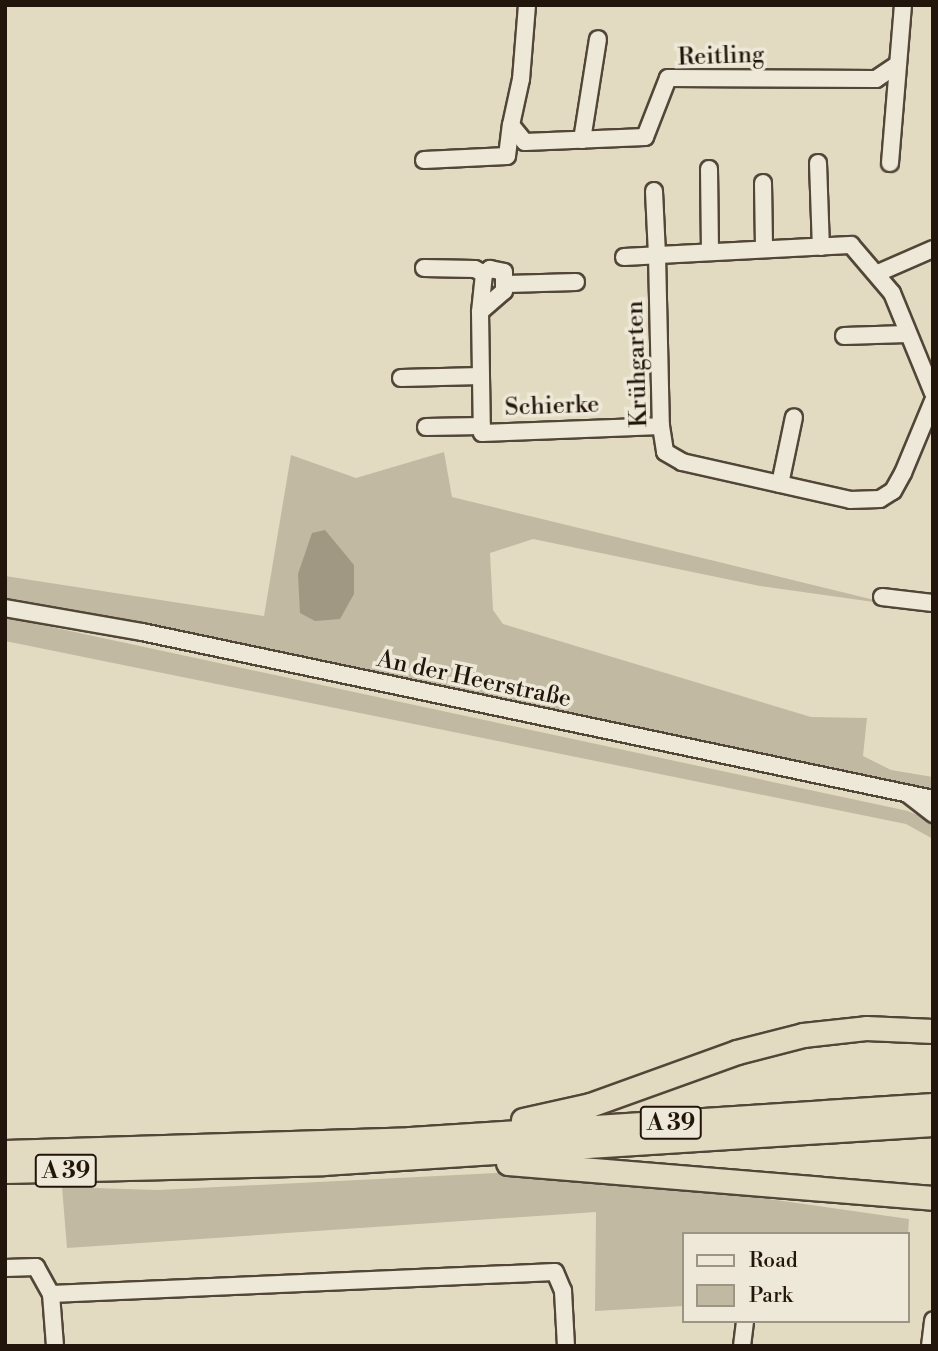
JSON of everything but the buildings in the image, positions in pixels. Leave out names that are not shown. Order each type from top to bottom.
[{"type":"highway","points":[[410,1139],[590,1105],[737,1052],[803,1035],[866,1028],[933,1031]]},
{"type":"highway","name":"A 39","points":[[5,1152],[410,1139],[933,1105]]},
{"type":"highway","name":"A 39","points":[[5,1171],[460,1156],[933,1124]]},
{"type":"highway","points":[[460,1156],[575,1171],[933,1198]]},
{"type":"street","points":[[424,160],[508,156],[511,125],[522,79],[527,5]]},
{"type":"street","points":[[890,163],[900,83],[894,67],[903,5]]},
{"type":"street","points":[[582,140],[598,40]]},
{"type":"street","name":"Reitling","points":[[511,125],[525,142],[645,137],[668,78],[876,79],[894,67]]},
{"type":"street","points":[[818,163],[821,247]]},
{"type":"street","points":[[709,169],[709,251]]},
{"type":"street","points":[[763,183],[764,249]]},
{"type":"street","name":"Krühgarten","points":[[654,191],[661,426],[665,452],[682,462],[850,500],[880,499],[892,491],[903,473],[933,401]]},
{"type":"street","points":[[624,257],[851,245],[878,273],[892,293],[933,393]]},
{"type":"street","points":[[878,273],[933,249]]},
{"type":"street","points":[[424,268],[475,269],[484,274],[490,269],[504,272],[507,284]]},
{"type":"street","name":"Schierke","points":[[484,274],[481,312],[482,433],[661,426]]},
{"type":"street","points":[[481,312],[507,284],[576,282]]},
{"type":"street","points":[[844,335],[907,334]]},
{"type":"street","points":[[401,378],[481,376]]},
{"type":"street","points":[[780,484],[794,417]]},
{"type":"street","points":[[426,427],[482,426]]},
{"type":"street","points":[[882,597],[933,603]]},
{"type":"street","name":"An der Heerstraße","points":[[5,608],[142,632],[933,799]]},
{"type":"street","points":[[907,793],[933,814]]},
{"type":"street","points":[[5,1268],[36,1266],[51,1294],[55,1346]]},
{"type":"street","points":[[51,1294],[555,1272],[563,1291],[566,1346]]},
{"type":"street","points":[[930,1346],[933,1320]]},
{"type":"street","points":[[742,1346],[745,1323]]},
{"type":"green space","points":[[444,452],[452,497],[895,605],[760,586],[533,539],[490,553],[493,610],[503,624],[811,717],[867,718],[863,756],[891,770],[933,777],[933,789],[88,614],[5,601],[5,576],[264,616],[291,455],[356,478]]},
{"type":"green space","points":[[5,617],[908,811],[933,822],[933,839],[906,824],[5,641]]},
{"type":"green space","points":[[496,1173],[740,1195],[909,1219],[908,1232],[682,1232],[682,1306],[595,1311],[596,1212],[67,1248],[62,1187],[158,1190]]},
{"type":"shaded area","points":[[325,530],[354,565],[354,594],[340,619],[315,621],[300,613],[298,574],[312,533]]}]
